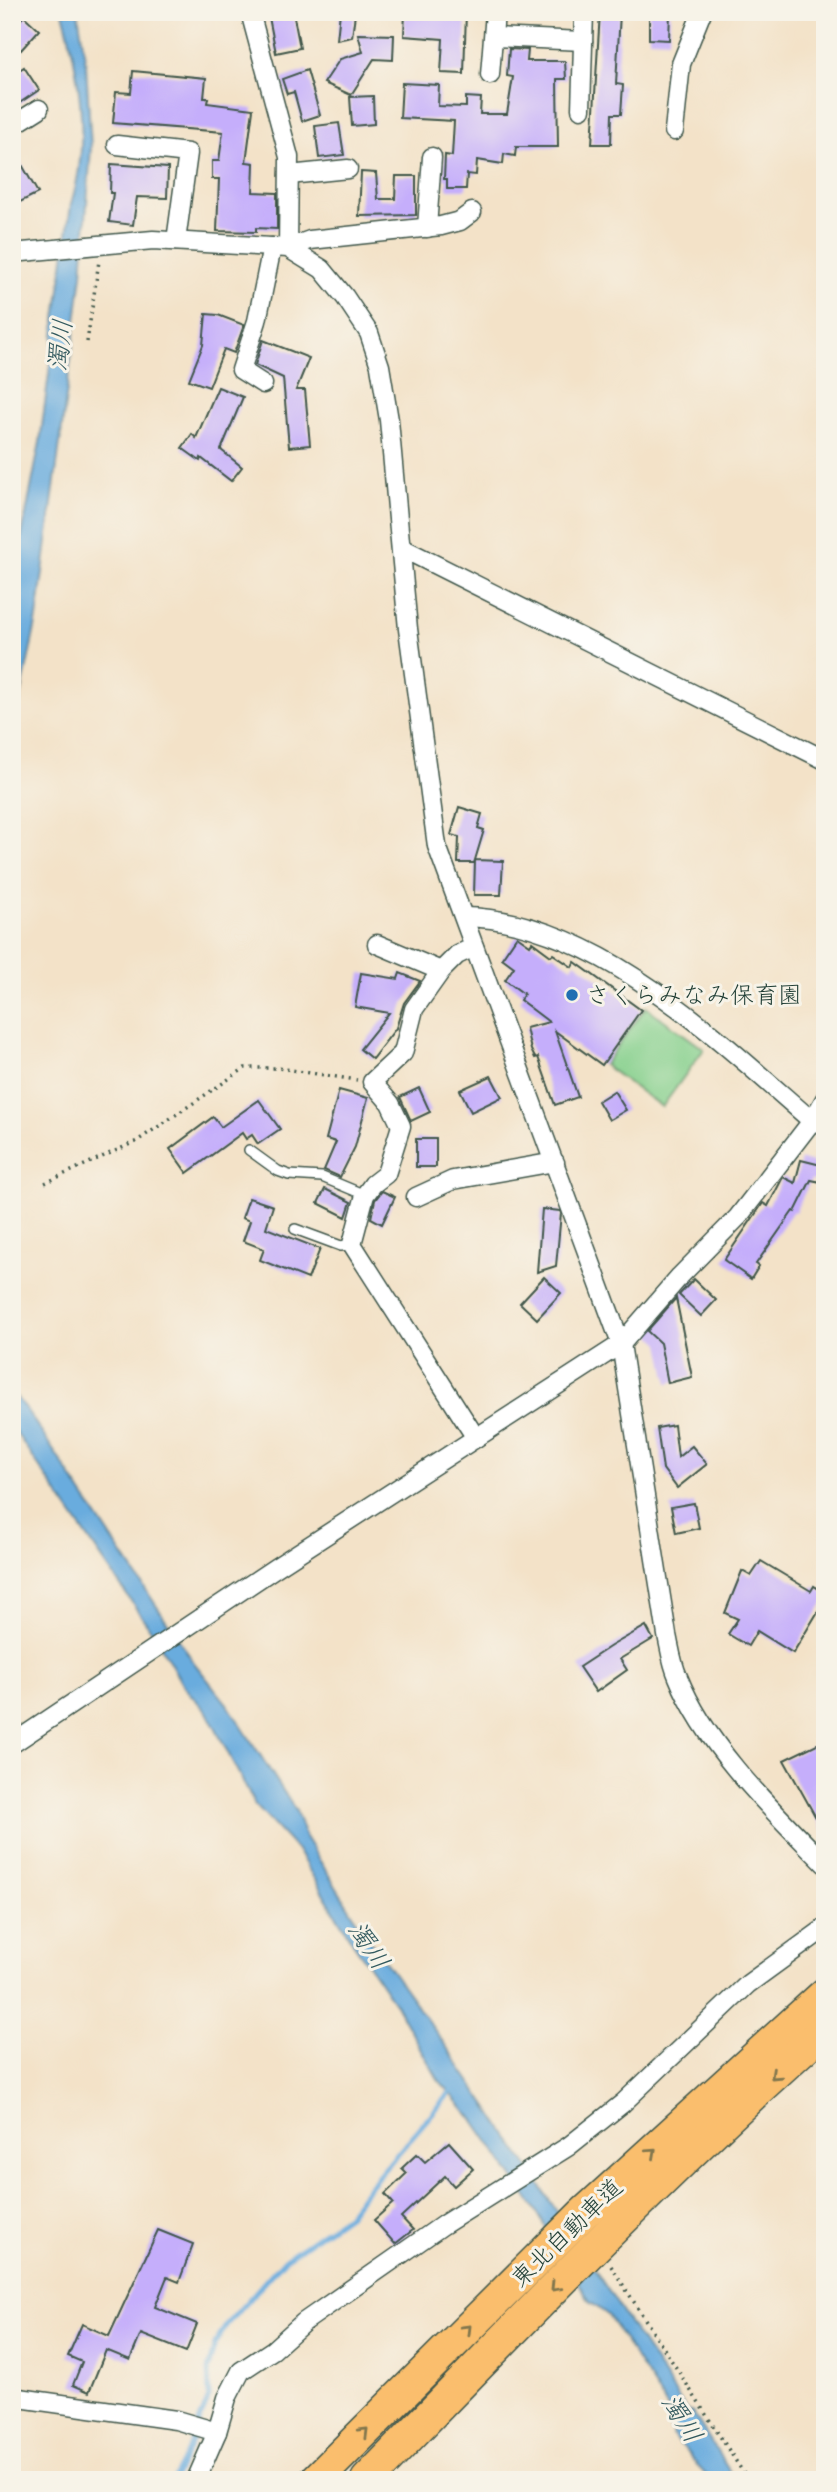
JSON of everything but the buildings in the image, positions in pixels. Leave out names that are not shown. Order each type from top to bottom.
[{"type":"highway","name":"東北自動車道","points":[[316,2480],[583,2214],[825,1994]]},
{"type":"highway","name":"東北自動車道","points":[[367,2480],[434,2411],[605,2250],[692,2151],[825,2029]]},
{"type":"street","points":[[250,12],[289,157],[280,248],[241,370],[263,384]]},
{"type":"street","points":[[490,75],[495,12]]},
{"type":"street","points":[[581,108],[584,12]]},
{"type":"street","points":[[674,131],[681,64],[702,12]]},
{"type":"street","points":[[494,37],[583,41]]},
{"type":"street","points":[[12,126],[39,109]]},
{"type":"street","points":[[117,145],[188,153],[176,242]]},
{"type":"street","points":[[427,228],[432,157]]},
{"type":"street","points":[[289,175],[348,169]]},
{"type":"street","points":[[12,253],[98,244],[176,242],[280,248],[310,240],[427,228],[460,221],[472,212]]},
{"type":"street","points":[[280,248],[322,269],[369,332],[376,349],[389,421],[408,629],[437,846],[621,1344],[667,1635],[677,1676],[709,1735],[763,1801],[825,1864]]},
{"type":"street","points":[[402,548],[825,760]]},
{"type":"street","points":[[464,917],[511,921],[563,939],[624,971],[689,1016],[818,1123]]},
{"type":"street","points":[[377,944],[441,971]]},
{"type":"street","points":[[474,947],[457,956],[441,971],[414,1009],[403,1053],[372,1082],[390,1103],[401,1126],[386,1174],[373,1184],[365,1195],[352,1244],[476,1438]]},
{"type":"street","points":[[12,1744],[621,1344],[680,1276],[738,1217],[818,1123],[825,1099]]},
{"type":"street","points":[[416,1196],[453,1180],[555,1163]]},
{"type":"street","points":[[196,2480],[217,2432],[227,2398],[241,2371],[273,2350],[304,2322],[443,2225],[569,2146],[623,2103],[748,1984],[825,1928]]},
{"type":"street","points":[[12,2397],[176,2420],[217,2432]]},
{"type":"lane","points":[[249,1150],[278,1171],[289,1175],[322,1177],[365,1195]]},
{"type":"lane","points":[[295,1229],[341,1246],[352,1244]]},
{"type":"path","points":[[87,342],[98,244]]},
{"type":"path","points":[[45,1183],[137,1141],[245,1068],[278,1068],[372,1082]]},
{"type":"path","points":[[605,2250],[748,2480]]},
{"type":"green space","points":[[646,1007],[704,1049],[662,1107],[604,1065]]},
{"type":"water","name":"濁川","points":[[63,12],[78,12],[86,65],[91,147],[82,275],[37,618],[19,705],[12,717],[12,599],[15,571],[40,442],[71,204],[80,157],[78,83]]},
{"type":"water","name":"濁川","points":[[12,1392],[28,1412],[195,1664],[228,1705],[296,1811],[305,1837],[366,1935],[511,2141],[686,2410],[693,2413],[735,2480],[710,2480],[674,2437],[668,2421],[673,2416],[608,2315],[590,2302],[537,2212],[473,2119],[438,2079],[395,2004],[352,1941],[297,1850],[255,1805],[207,1712],[184,1687],[155,1636],[12,1427]]},
{"type":"waterway","points":[[173,2480],[190,2447],[209,2397],[208,2370],[215,2344],[227,2324],[285,2259],[348,2215],[454,2088]]},
{"type":"place","name":"さくらみなみ保育園","points":[[572,995]]}]
